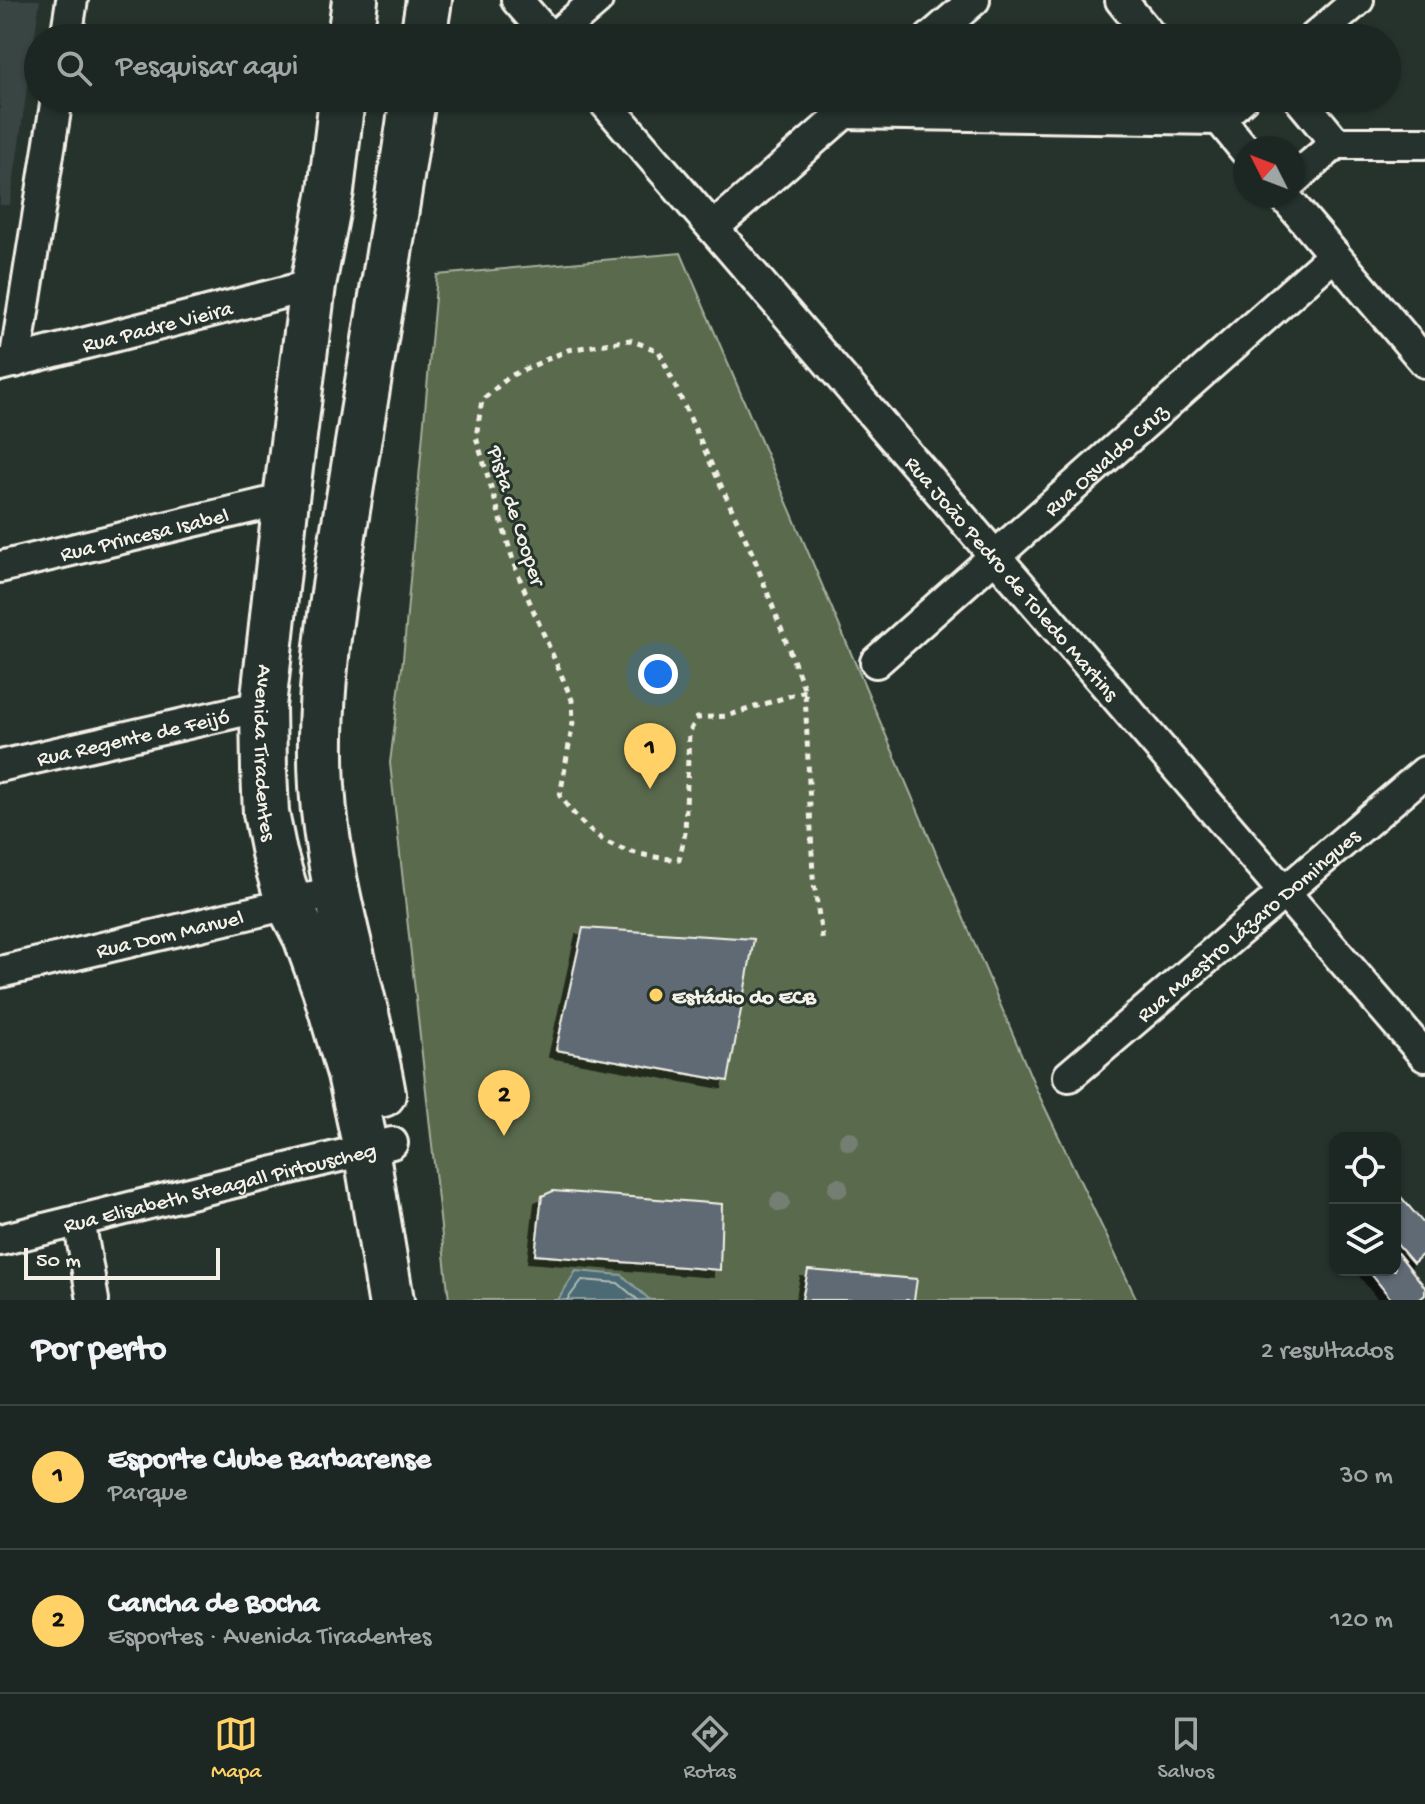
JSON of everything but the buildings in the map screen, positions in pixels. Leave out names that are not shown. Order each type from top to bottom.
[{"type":"main road","points":[[352,24],[355,0]]},
{"type":"main road","points":[[425,24],[429,0]]},
{"type":"main road","name":"Avenida Tiradentes","points":[[340,112],[331,191],[313,285],[263,706],[266,813],[289,904],[306,937],[350,1074],[406,1209],[420,1300]]},
{"type":"main road","name":"Avenida Tiradentes","points":[[391,1300],[379,1146],[379,1069],[337,890],[322,785],[322,706],[329,627],[411,112]]},
{"type":"street","points":[[68,24],[72,0]]},
{"type":"street","points":[[517,0],[539,24]]},
{"type":"street","points":[[569,24],[597,0]]},
{"type":"street","points":[[946,24],[974,0]]},
{"type":"street","points":[[1121,0],[1141,24]]},
{"type":"street","points":[[1330,24],[1358,0]]},
{"type":"street","points":[[8,363],[54,112]]},
{"type":"street","name":"Rua João Pedro de Toledo Martins","points":[[613,112],[1425,1056]]},
{"type":"street","points":[[713,228],[845,112]]},
{"type":"street","points":[[1213,112],[1233,136]]},
{"type":"street","points":[[1311,112],[1336,143]]},
{"type":"street","points":[[1305,170],[1336,143],[1425,143]]},
{"type":"street","points":[[1294,208],[1425,362]]},
{"type":"street","name":"Rua Osvaldo Cruz","points":[[876,662],[1334,255]]},
{"type":"street","name":"Rua Padre Vieira","points":[[8,363],[313,285]]},
{"type":"street","name":"Rua Princesa Isabel","points":[[0,567],[286,499]]},
{"type":"street","name":"Rua Regente de Feijó","points":[[0,766],[263,706]]},
{"type":"street","name":"Rua Maestro Lázaro Domingues","points":[[1069,1076],[1425,772]]},
{"type":"street","name":"Rua Dom Manuel","points":[[0,972],[337,890]]},
{"type":"street","name":"Rua Elisabeth Steagall Pirtouscheg","points":[[0,1240],[379,1146]]},
{"type":"street","points":[[79,1220],[93,1300]]},
{"type":"path","name":"Pista de Cooper","points":[[630,340],[659,351],[753,555],[805,691],[727,716],[697,718],[689,733],[685,833],[679,860],[640,856],[596,837],[560,796],[573,722],[572,700],[516,570],[476,437],[482,400],[510,376],[568,350],[630,340]]},
{"type":"path","points":[[805,691],[813,877],[823,943]]},
{"type":"shaded area","points":[[0,0],[40,0],[36,24],[24,24],[24,109],[10,205],[0,205]]},
{"type":"green space","points":[[681,253],[1037,1091],[1137,1300],[449,1300],[390,763],[403,659],[437,275]]},
{"type":"water","points":[[576,1271],[622,1275],[650,1300],[558,1300]]},
{"type":"place","name":"Esporte Clube Barbarense","points":[[650,789]]},
{"type":"place","name":"Estádio do ECB","points":[[656,995]]},
{"type":"place","name":"Cancha de Bocha","points":[[504,1136]]}]
